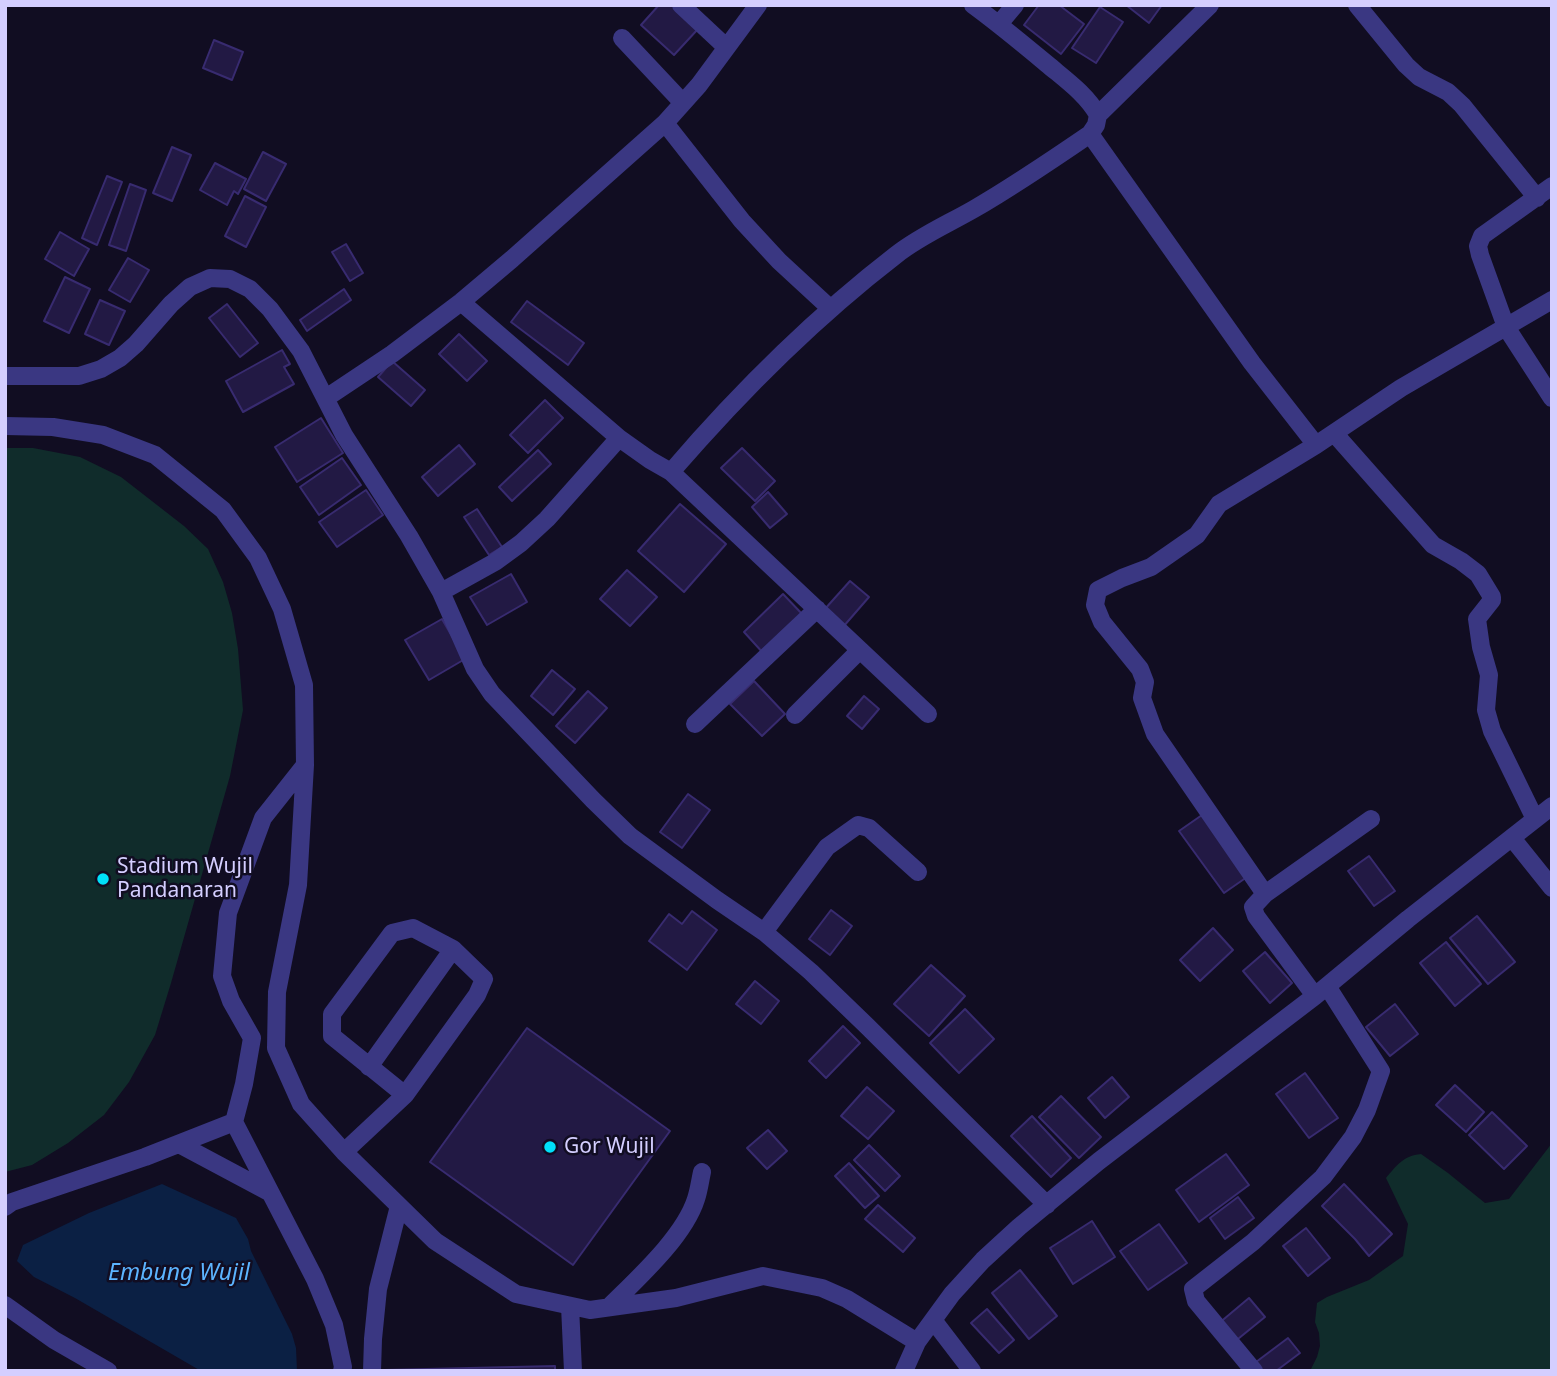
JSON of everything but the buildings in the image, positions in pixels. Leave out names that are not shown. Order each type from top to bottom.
[{"type":"street","points":[[681,5],[726,47]]},
{"type":"street","points":[[326,398],[392,354],[461,302],[665,123],[699,85],[758,5]]},
{"type":"street","points":[[973,5],[1079,92],[1098,115]]},
{"type":"street","points":[[999,24],[1015,5]]},
{"type":"street","points":[[671,472],[754,380],[831,309],[898,254],[935,229],[1006,189],[1090,134],[1098,115],[1210,5]]},
{"type":"street","points":[[1357,5],[1406,65],[1419,77],[1448,92],[1462,105],[1536,198]]},
{"type":"street","points":[[622,38],[683,103]]},
{"type":"street","points":[[665,123],[742,220],[779,261],[831,309]]},
{"type":"street","points":[[1090,134],[1252,363],[1316,445]]},
{"type":"street","points":[[1552,186],[1482,236],[1478,246],[1506,327],[1552,398]]},
{"type":"street","points":[[5,376],[79,376],[101,369],[136,344],[190,288],[210,278],[230,279],[250,289],[270,309],[301,351],[344,435],[409,536],[441,593],[475,669],[492,694],[630,836],[764,932],[811,972],[1047,1205]]},
{"type":"street","points":[[1265,894],[1155,734],[1142,698],[1145,682],[1140,669],[1102,622],[1096,605],[1098,590],[1151,567],[1197,535],[1219,504],[1402,388],[1552,300]]},
{"type":"street","points":[[461,302],[619,438],[671,472],[928,715]]},
{"type":"street","points":[[5,426],[53,427],[103,435],[155,455],[223,510],[258,558],[282,609],[303,685],[305,765],[298,885],[277,992],[276,1048],[301,1104],[344,1153],[435,1241],[516,1294],[590,1310],[676,1298],[763,1276],[822,1287],[847,1299],[917,1342]]},
{"type":"street","points":[[1334,433],[1433,545],[1478,573],[1492,597],[1477,619],[1480,647],[1489,674],[1486,710],[1492,731],[1535,819]]},
{"type":"street","points":[[441,593],[521,544],[547,519],[619,438]]},
{"type":"street","points":[[695,724],[817,609]]},
{"type":"street","points":[[795,715],[860,650]]},
{"type":"street","points":[[276,1048],[252,1038],[231,1001],[222,976],[228,913],[263,818],[305,765]]},
{"type":"street","points":[[904,1371],[917,1342],[951,1294],[983,1259],[1099,1161],[1321,991],[1552,806]]},
{"type":"street","points":[[1254,1371],[1196,1301],[1193,1289],[1253,1242],[1324,1177],[1353,1136],[1367,1110],[1381,1071],[1321,991],[1256,916],[1254,907],[1265,894],[1371,819]]},
{"type":"street","points":[[764,932],[827,847],[858,825],[869,828],[918,872]]},
{"type":"street","points":[[1512,838],[1552,888]]},
{"type":"street","points":[[344,1153],[405,1095],[477,995],[484,979],[453,949],[413,928],[392,933],[332,1014],[332,1036],[405,1095]]},
{"type":"street","points":[[369,1067],[453,949]]},
{"type":"street","points":[[252,1038],[234,1122],[315,1279],[334,1325],[342,1371]]},
{"type":"street","points":[[5,1207],[12,1202],[145,1157],[234,1122]]},
{"type":"street","points":[[179,1144],[269,1192]]},
{"type":"street","points":[[609,1307],[652,1264],[680,1230],[696,1201],[702,1172]]},
{"type":"street","points":[[372,1371],[378,1289],[399,1206]]},
{"type":"street","points":[[5,1305],[54,1340],[108,1371]]},
{"type":"street","points":[[570,1306],[573,1371]]},
{"type":"street","points":[[933,1320],[972,1371]]},
{"type":"green space","name":"Stadium Wujil Pandanaran","points":[[5,448],[33,448],[80,457],[121,477],[184,526],[208,549],[223,582],[232,613],[243,710],[230,776],[155,1035],[129,1082],[104,1115],[68,1143],[32,1165],[5,1172]]},
{"type":"green space","points":[[1552,1142],[1552,1371],[1310,1371],[1320,1346],[1315,1322],[1317,1303],[1369,1280],[1403,1256],[1408,1224],[1386,1178],[1397,1165],[1409,1157],[1421,1154],[1485,1203],[1509,1199]]},
{"type":"water","name":"Embung Wujil","points":[[162,1184],[236,1218],[292,1334],[297,1371],[201,1371],[34,1277],[17,1261],[23,1245],[89,1213]]},
{"type":"place","name":"Stadium Wujil Pandanaran","points":[[103,879]]},
{"type":"place","name":"Gor Wujil","points":[[550,1147]]}]
